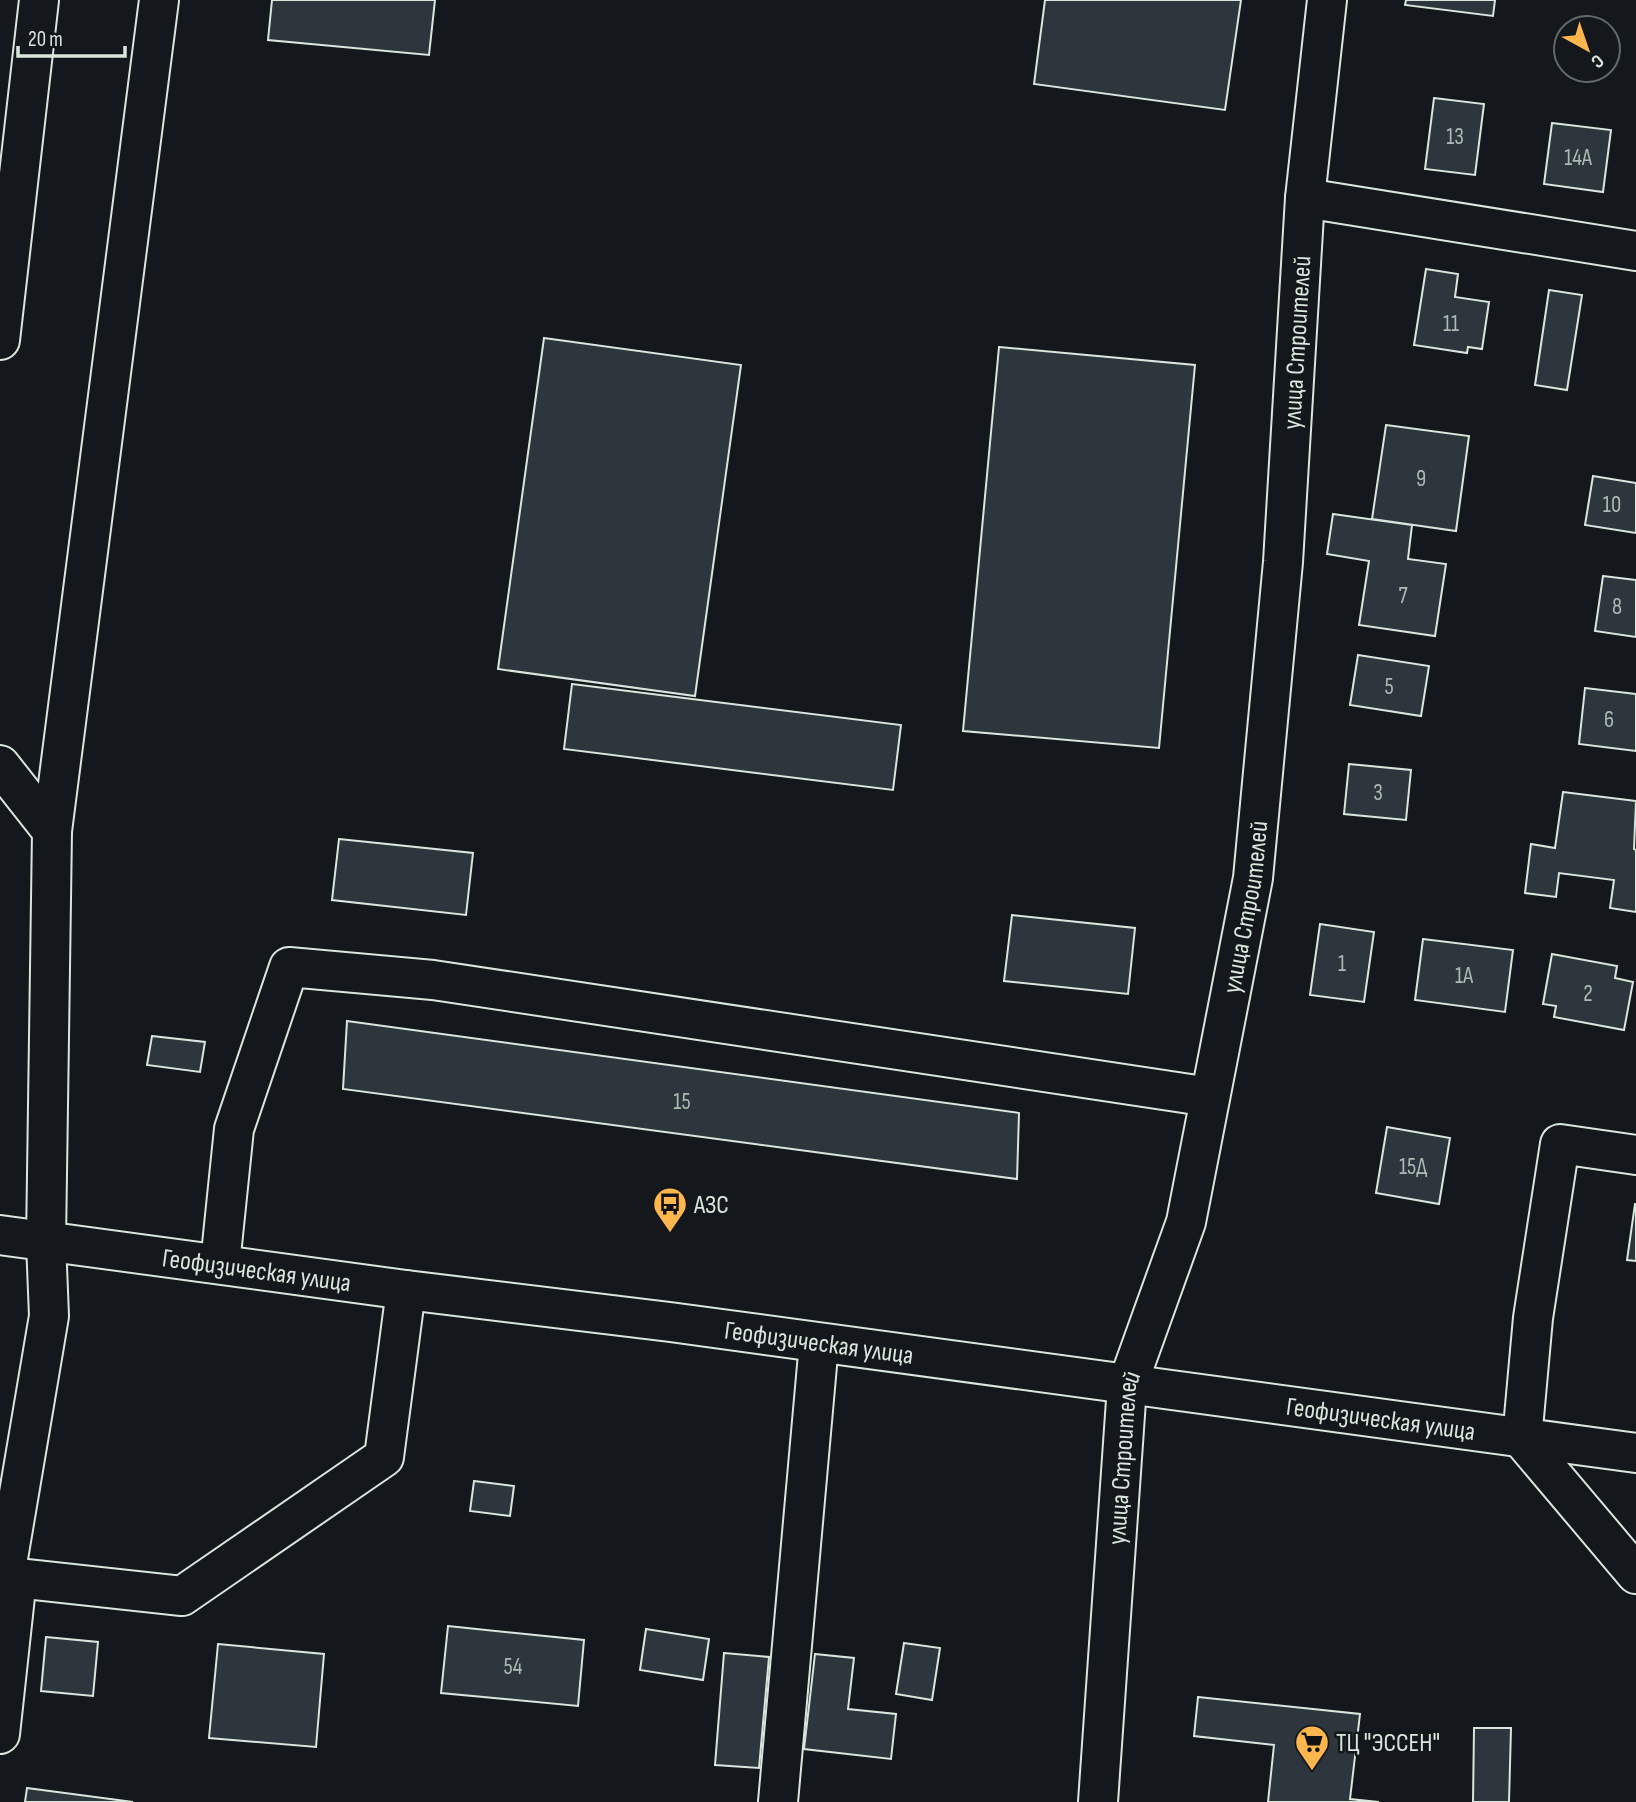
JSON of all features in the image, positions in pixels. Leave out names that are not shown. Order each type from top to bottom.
[{"type":"street","points":[[0,340],[39,0]]},
{"type":"street","points":[[0,1734],[17,1578],[7,1564],[49,1316],[46,1242],[52,831],[159,0]]},
{"type":"street","name":"улица Строителей","points":[[1098,1802],[1127,1385],[1186,1222],[1253,878],[1283,562],[1305,198],[1327,0]]},
{"type":"street","points":[[1305,198],[1636,251]]},
{"type":"street","points":[[0,765],[52,831]]},
{"type":"street","points":[[220,1264],[234,1129],[289,967],[433,980],[1210,1097]]},
{"type":"street","points":[[1636,1155],[1560,1144],[1533,1318],[1522,1439],[1636,1574]]},
{"type":"street","name":"Геофизическая улица","points":[[0,1235],[1636,1453]]},
{"type":"street","points":[[17,1578],[182,1596],[384,1457],[406,1290]]},
{"type":"street","points":[[778,1802],[819,1343]]},
{"type":"building","points":[[272,0],[435,0],[429,55],[268,40]]},
{"type":"building","points":[[1045,0],[1241,0],[1225,110],[1034,84]]},
{"type":"building","points":[[1406,0],[1495,0],[1493,16],[1405,5]]},
{"type":"building","points":[[1434,98],[1484,104],[1475,175],[1425,169]]},
{"type":"building","points":[[1552,123],[1611,130],[1603,192],[1544,184]]},
{"type":"building","points":[[1426,269],[1458,274],[1455,297],[1489,302],[1482,349],[1468,347],[1467,353],[1414,345]]},
{"type":"building","points":[[1549,290],[1582,295],[1567,390],[1535,385]]},
{"type":"building","points":[[544,338],[741,365],[695,696],[498,669]]},
{"type":"building","points":[[999,347],[1195,365],[1159,748],[963,731]]},
{"type":"building","points":[[1386,425],[1469,436],[1456,531],[1372,519]]},
{"type":"building","points":[[1593,476],[1636,483],[1636,533],[1585,525]]},
{"type":"building","points":[[1333,514],[1412,525],[1408,559],[1446,564],[1435,636],[1359,625],[1369,561],[1327,554]]},
{"type":"building","points":[[1603,576],[1636,580],[1636,637],[1595,631]]},
{"type":"building","points":[[1358,655],[1429,666],[1421,716],[1350,705]]},
{"type":"building","points":[[572,684],[901,725],[893,790],[564,749]]},
{"type":"building","points":[[1585,688],[1636,694],[1636,751],[1579,744]]},
{"type":"building","points":[[1349,764],[1411,770],[1406,820],[1344,814]]},
{"type":"building","points":[[1563,792],[1636,801],[1636,912],[1610,908],[1614,880],[1559,873],[1556,897],[1525,893],[1531,844],[1555,848]]},
{"type":"building","points":[[339,839],[473,853],[466,915],[332,900]]},
{"type":"building","points":[[1012,915],[1135,928],[1128,994],[1004,981]]},
{"type":"building","points":[[1320,924],[1374,932],[1364,1002],[1310,995]]},
{"type":"building","points":[[1423,939],[1513,950],[1505,1012],[1415,1000]]},
{"type":"building","points":[[1552,954],[1617,966],[1615,978],[1633,982],[1624,1030],[1554,1017],[1556,1006],[1543,1004]]},
{"type":"building","points":[[347,1021],[1019,1113],[1017,1179],[343,1089]]},
{"type":"building","points":[[152,1036],[205,1042],[200,1072],[147,1065]]},
{"type":"building","points":[[1387,1127],[1450,1138],[1439,1204],[1376,1193]]},
{"type":"building","points":[[1636,1204],[1636,1261],[1627,1260]]},
{"type":"building","points":[[474,1481],[514,1486],[510,1516],[470,1511]]},
{"type":"building","points":[[448,1626],[584,1640],[578,1706],[441,1693]]},
{"type":"building","points":[[646,1629],[709,1639],[703,1680],[640,1670]]},
{"type":"building","points":[[46,1637],[98,1642],[93,1696],[41,1691]]},
{"type":"building","points":[[904,1643],[940,1648],[932,1700],[896,1694]]},
{"type":"building","points":[[218,1644],[324,1654],[316,1747],[209,1738]]},
{"type":"building","points":[[724,1653],[769,1657],[759,1768],[715,1765]]},
{"type":"building","points":[[815,1654],[854,1658],[848,1709],[896,1714],[891,1759],[804,1749]]},
{"type":"building","name":"ТЦ \"ЭССЕН\"","points":[[1198,1697],[1360,1714],[1350,1799],[1379,1802],[1268,1802],[1274,1745],[1194,1736]]},
{"type":"building","points":[[1474,1728],[1511,1728],[1509,1802],[1473,1802]]},
{"type":"building","points":[[27,1788],[133,1802],[25,1802]]},
{"type":"place","name":"АЗС","points":[[670,1234]]},
{"type":"place","name":"ТЦ \"ЭССЕН\"","points":[[1312,1772]]}]
